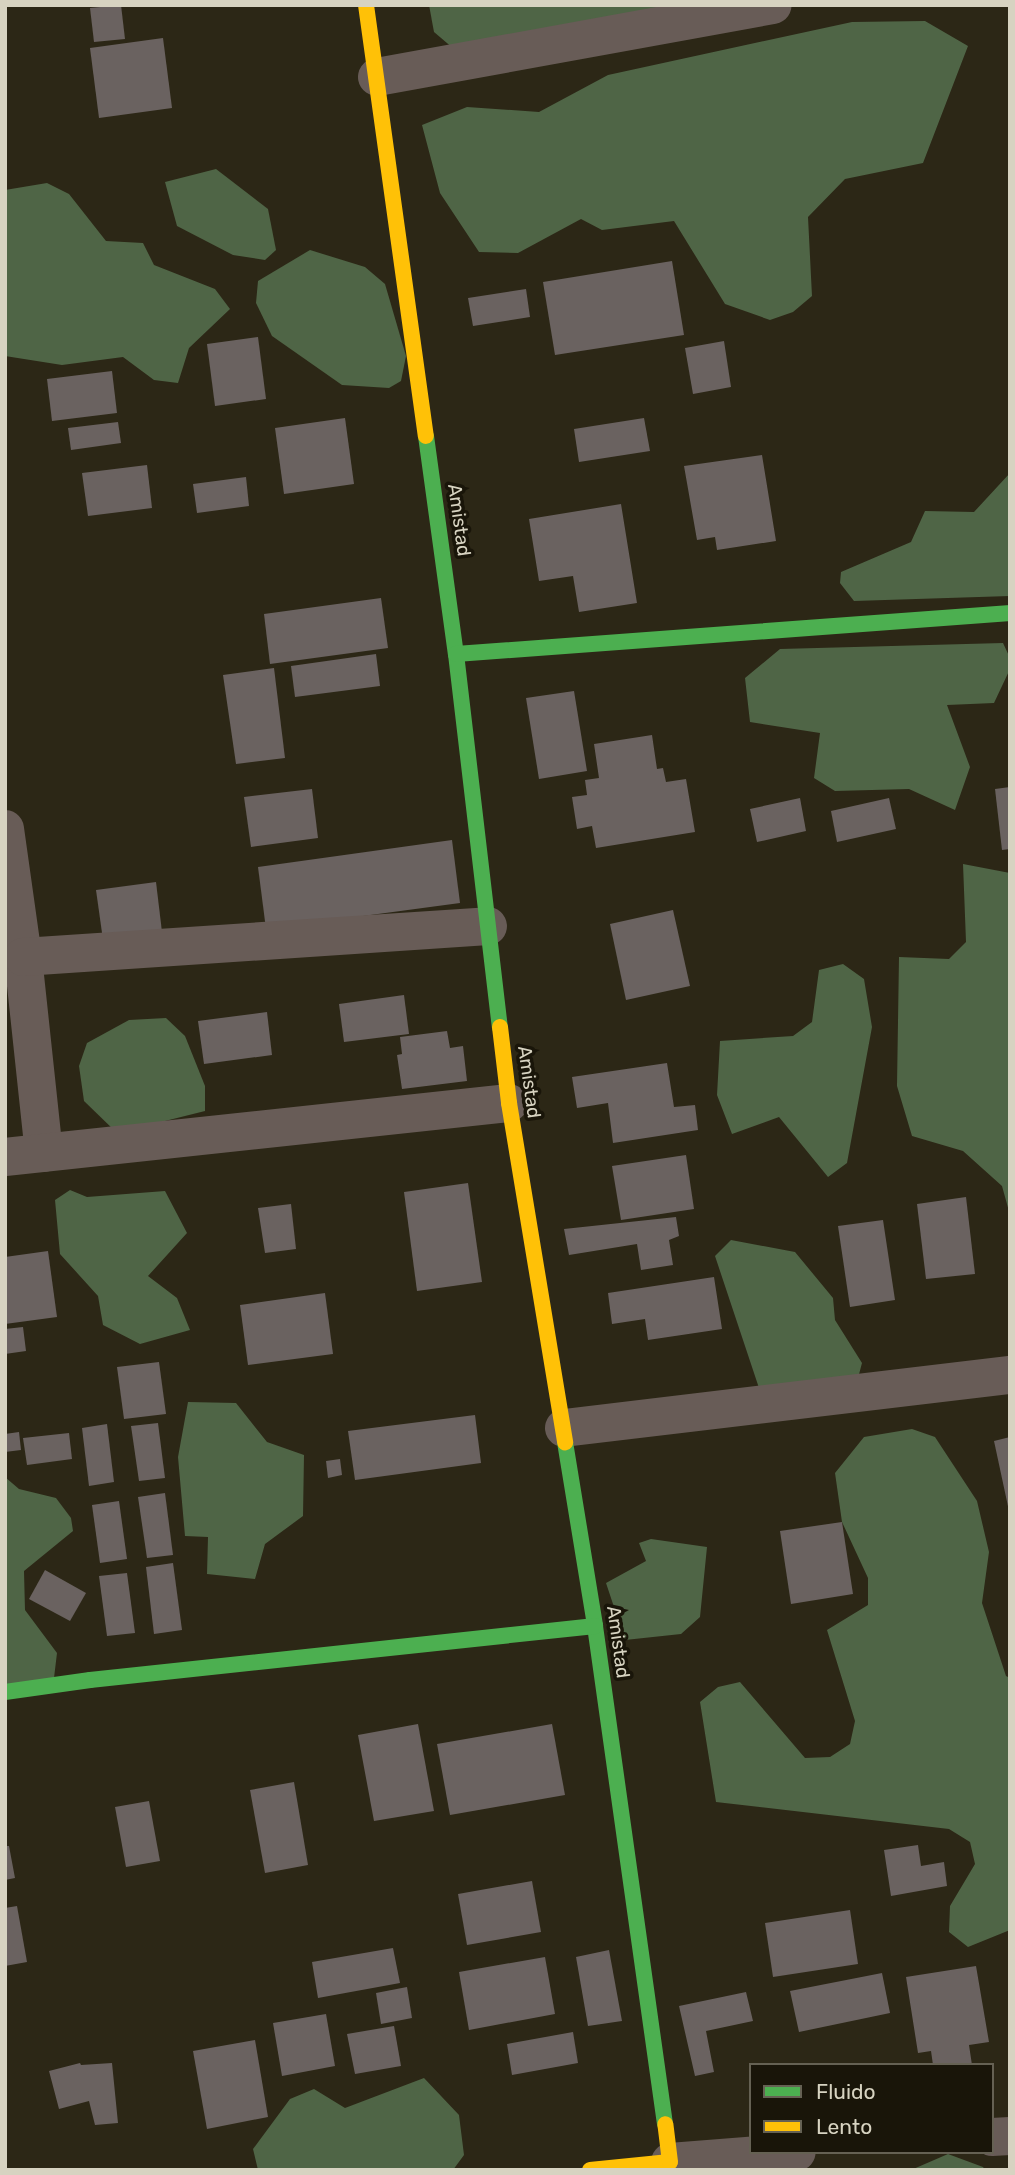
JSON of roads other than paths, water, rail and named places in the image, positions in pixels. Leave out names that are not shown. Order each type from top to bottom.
[{"type":"street","name":"Amistad","points":[[366,5],[456,654],[509,1103],[595,1626],[670,2162]]},
{"type":"street","points":[[377,77],[772,5]]},
{"type":"street","points":[[456,654],[1010,612]]},
{"type":"street","points":[[5,829],[23,957],[44,1153]]},
{"type":"street","points":[[23,957],[488,926]]},
{"type":"street","points":[[5,1157],[509,1103]]},
{"type":"street","points":[[564,1428],[1010,1375]]},
{"type":"street","points":[[5,1692],[90,1680],[595,1626]]},
{"type":"street","points":[[590,2170],[772,2154]]}]
